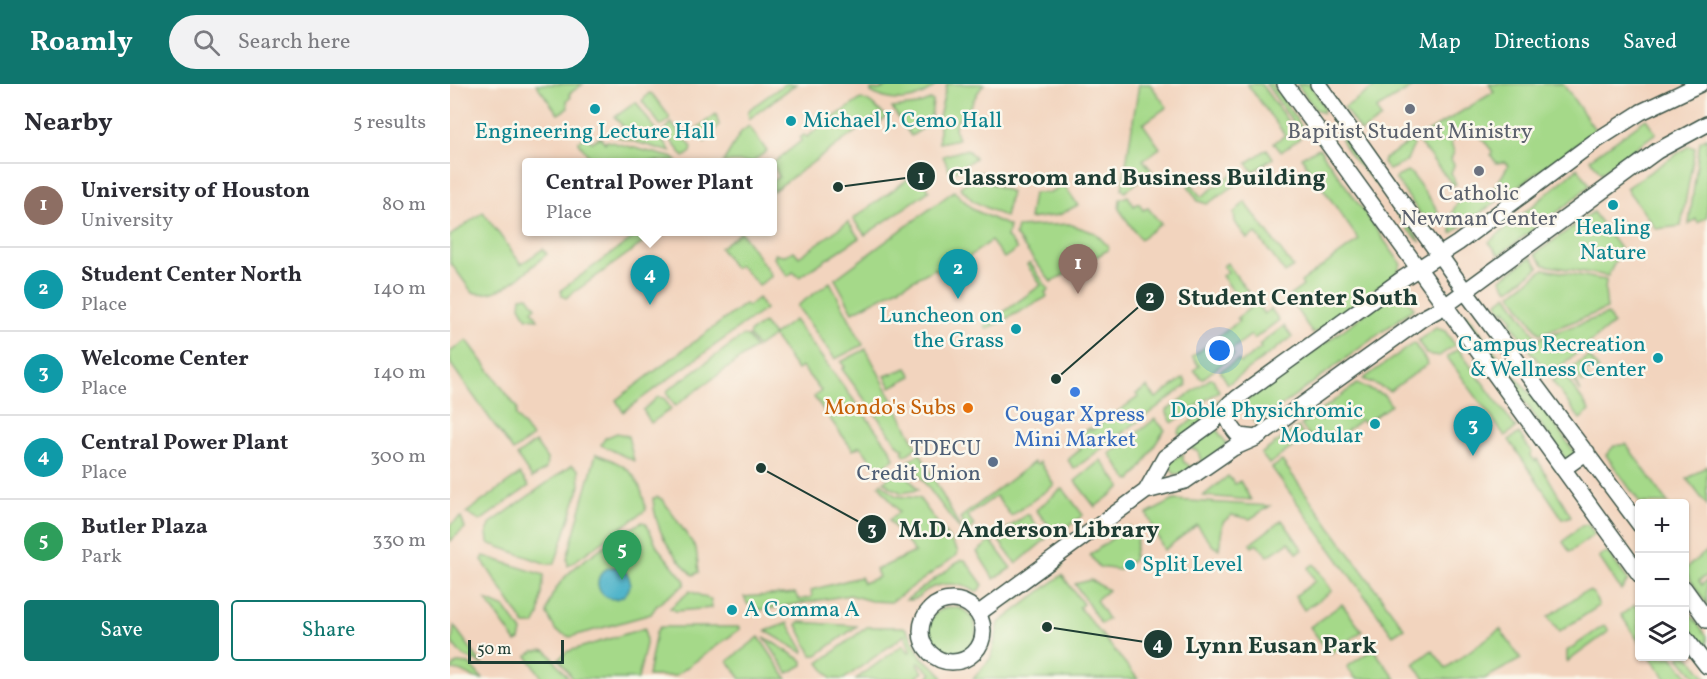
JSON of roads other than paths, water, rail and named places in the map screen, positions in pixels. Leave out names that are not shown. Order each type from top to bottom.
[{"type":"street","points":[[1285,84],[1635,568]]},
{"type":"street","points":[[1318,84],[1465,291],[1635,518]]},
{"type":"street","points":[[1146,491],[1166,457],[1212,423],[1231,402],[1417,268],[1440,255],[1594,142],[1641,112],[1700,84]]},
{"type":"street","points":[[979,613],[1146,491],[1185,481],[1233,448],[1256,438],[1423,318],[1444,306],[1658,151],[1707,124]]},
{"type":"street","points":[[1231,402],[1227,412],[1229,426],[1239,436],[1256,438]]},
{"type":"street","points":[[1563,469],[1587,452]]},
{"type":"street","points":[[1166,457],[1164,467],[1168,474],[1174,479],[1185,481]]},
{"type":"street","points":[[1689,595],[1707,620]]},
{"type":"street","points":[[949,599],[968,603],[979,613],[982,627],[981,644],[968,659],[956,664],[940,660],[927,651],[921,636],[921,625],[935,605],[949,599]]},
{"type":"street","points":[[1689,643],[1707,666]]},
{"type":"water","points":[[614,567],[625,572],[630,583],[625,594],[614,599],[603,594],[598,583],[603,572]]},
{"type":"place","name":"Engineering Lecture Hall","points":[[595,109]]},
{"type":"place","name":"Bapitist Student Ministry","points":[[1410,109]]},
{"type":"place","name":"Michael J. Cemo Hall","points":[[791,121]]},
{"type":"place","name":"Catholic Newman Center","points":[[1479,171]]},
{"type":"place","name":"Classroom and Business Building","points":[[838,187]]},
{"type":"place","name":"Healing Nature","points":[[1613,205]]},
{"type":"place","name":"University of Houston","points":[[1078,294]]},
{"type":"place","name":"Student Center North","points":[[958,299]]},
{"type":"place","name":"Central Power Plant","points":[[650,305]]},
{"type":"place","name":"Luncheon on the Grass","points":[[1016,329]]},
{"type":"place","name":"Campus Recreation & Wellness Center","points":[[1658,358]]},
{"type":"place","name":"Student Center South","points":[[1056,379]]},
{"type":"place","name":"Cougar Xpress Mini Market","points":[[1075,392]]},
{"type":"place","name":"Mondo's Subs","points":[[968,408]]},
{"type":"place","name":"Doble Physichromic Modular","points":[[1375,424]]},
{"type":"place","name":"Welcome Center","points":[[1473,456]]},
{"type":"place","name":"TDECU Credit Union","points":[[993,462]]},
{"type":"place","name":"M.D. Anderson Library","points":[[761,468]]},
{"type":"place","name":"Split Level","points":[[1130,565]]},
{"type":"place","name":"Butler Plaza","points":[[622,580]]},
{"type":"place","name":"A Comma A","points":[[732,610]]},
{"type":"place","name":"Lynn Eusan Park","points":[[1047,627]]}]
